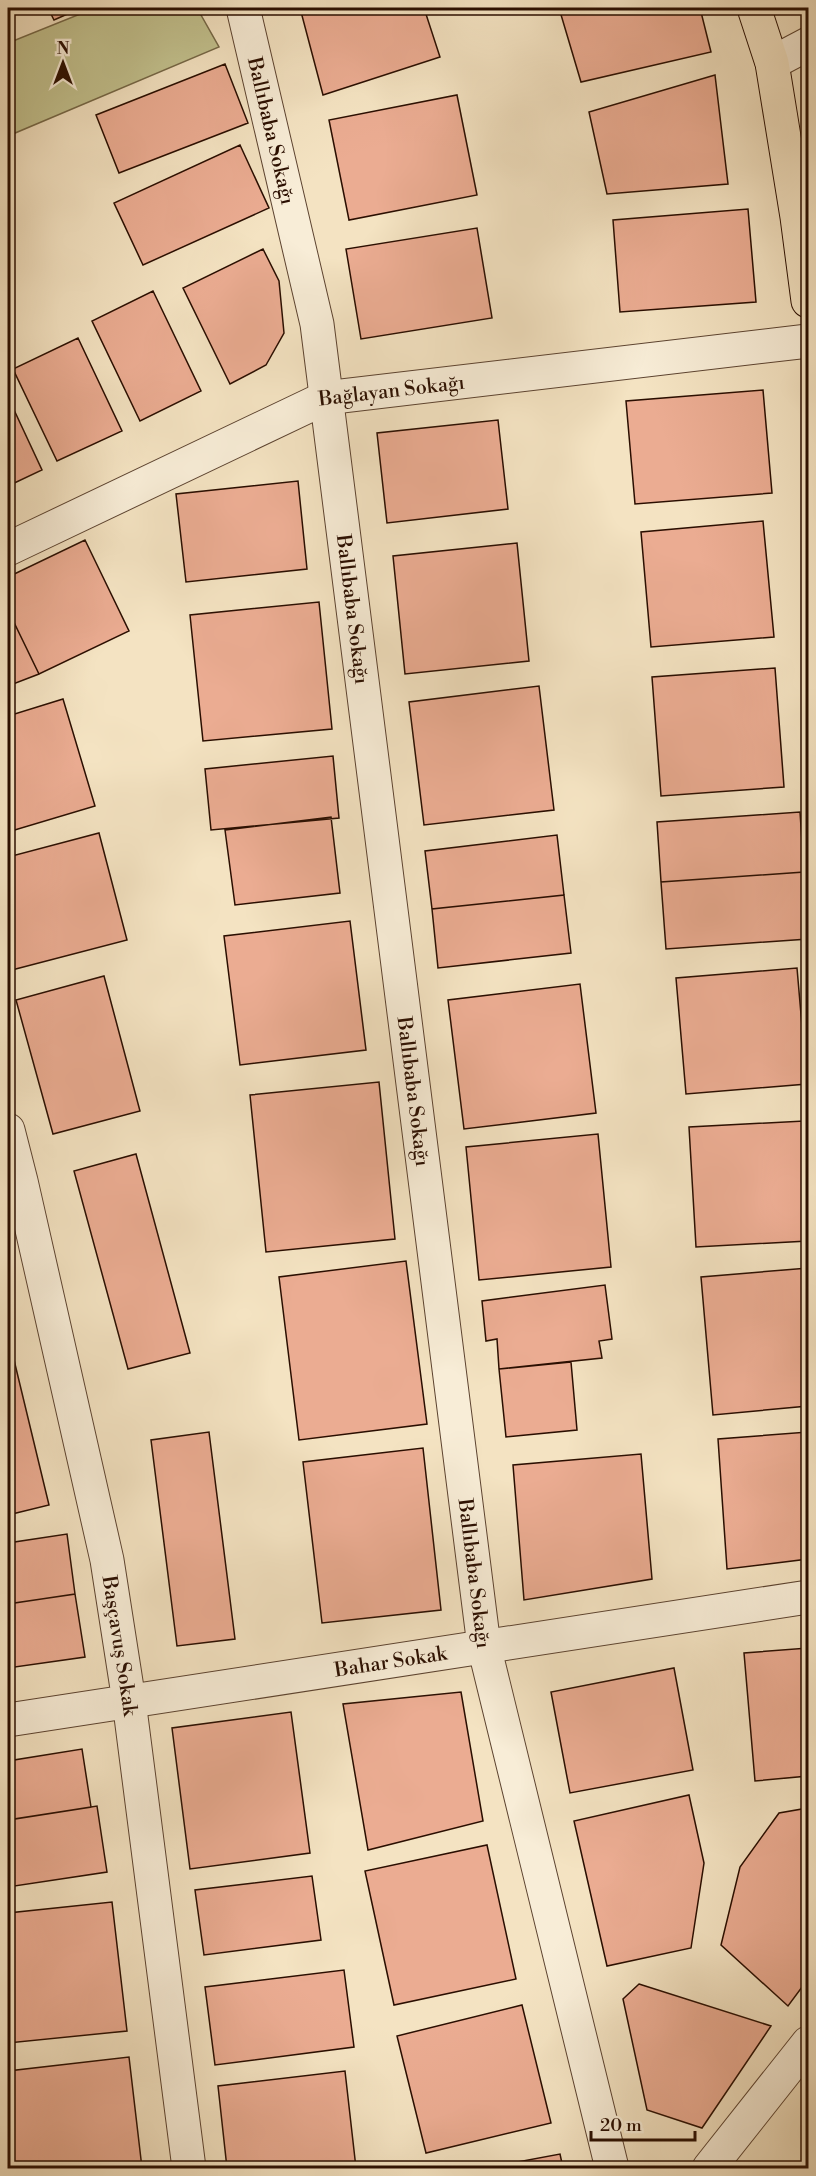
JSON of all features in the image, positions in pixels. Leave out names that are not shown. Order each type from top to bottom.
[{"type":"main road","points":[[754,8],[772,63],[808,301]]},
{"type":"street","name":"Ballıbaba Sokağı","points":[[243,8],[317,324],[484,1646],[612,2169]]},
{"type":"street","points":[[772,63],[808,44]]},
{"type":"street","name":"Bağlayan Sokağı","points":[[8,549],[325,398],[808,340]]},
{"type":"street","name":"Başçavuş Sokak","points":[[8,1130],[106,1560],[129,1701],[189,2169]]},
{"type":"street","name":"Bahar Sokak","points":[[8,1720],[808,1597]]},
{"type":"street","points":[[709,2169],[808,2043]]},
{"type":"shaded area","points":[[95,8],[197,8],[219,47],[8,136],[8,43]]},
{"type":"building","points":[[48,8],[81,8],[54,20]]},
{"type":"building","points":[[300,8],[424,8],[440,57],[323,95]]},
{"type":"building","points":[[559,8],[700,8],[711,52],[581,82]]},
{"type":"building","points":[[225,64],[248,123],[119,173],[96,115]]},
{"type":"building","points":[[715,75],[728,184],[607,194],[589,112]]},
{"type":"building","points":[[457,95],[477,195],[349,220],[329,120]]},
{"type":"building","points":[[240,145],[269,208],[143,265],[114,203]]},
{"type":"building","points":[[748,209],[756,302],[620,312],[613,220]]},
{"type":"building","points":[[477,228],[492,318],[361,339],[346,249]]},
{"type":"building","points":[[263,249],[279,281],[284,333],[266,365],[230,384],[183,288]]},
{"type":"building","points":[[153,291],[201,391],[140,421],[92,321]]},
{"type":"building","points":[[78,338],[122,431],[57,461],[13,369]]},
{"type":"building","points":[[763,390],[772,493],[635,504],[626,401]]},
{"type":"building","points":[[8,397],[42,470],[8,486]]},
{"type":"building","points":[[498,420],[508,509],[387,523],[377,433]]},
{"type":"building","points":[[298,481],[307,569],[186,582],[176,494]]},
{"type":"building","points":[[763,521],[774,637],[651,647],[641,532]]},
{"type":"building","points":[[85,540],[129,631],[39,674],[8,610],[8,577]]},
{"type":"building","points":[[517,543],[529,661],[405,674],[393,556]]},
{"type":"building","points":[[319,602],[332,729],[203,741],[190,615]]},
{"type":"building","points":[[8,610],[39,674],[8,686]]},
{"type":"building","points":[[775,668],[784,787],[661,796],[652,677]]},
{"type":"building","points":[[539,686],[554,810],[424,825],[409,702]]},
{"type":"building","points":[[63,699],[95,806],[8,832],[8,716]]},
{"type":"building","points":[[333,756],[339,818],[211,830],[205,769]]},
{"type":"building","points":[[800,812],[804,872],[661,882],[657,822]]},
{"type":"building","points":[[331,817],[340,893],[235,905],[225,830]]},
{"type":"building","points":[[99,833],[127,940],[8,971],[8,857]]},
{"type":"building","points":[[557,835],[564,895],[432,909],[425,851]]},
{"type":"building","points":[[804,872],[808,939],[666,949],[661,882]]},
{"type":"building","points":[[564,895],[571,953],[438,968],[432,909]]},
{"type":"building","points":[[350,921],[366,1050],[240,1065],[224,936]]},
{"type":"building","points":[[797,968],[807,1084],[686,1094],[676,978]]},
{"type":"building","points":[[104,976],[140,1111],[53,1134],[16,1000]]},
{"type":"building","points":[[580,984],[596,1113],[464,1129],[448,1000]]},
{"type":"building","points":[[379,1082],[395,1239],[266,1252],[250,1095]]},
{"type":"building","points":[[804,1121],[808,1241],[696,1247],[689,1127]]},
{"type":"building","points":[[598,1134],[611,1267],[479,1280],[466,1147]]},
{"type":"building","points":[[136,1154],[190,1353],[128,1369],[74,1171]]},
{"type":"building","points":[[406,1261],[427,1424],[299,1440],[279,1277]]},
{"type":"building","points":[[808,1268],[808,1406],[713,1415],[701,1277]]},
{"type":"building","points":[[605,1285],[612,1339],[599,1341],[602,1358],[499,1369],[497,1339],[486,1341],[482,1301]]},
{"type":"building","points":[[8,1335],[49,1505],[8,1515]]},
{"type":"building","points":[[571,1362],[577,1430],[506,1437],[499,1369]]},
{"type":"building","points":[[209,1432],[235,1639],[177,1646],[151,1440]]},
{"type":"building","points":[[808,1432],[808,1559],[727,1569],[718,1439]]},
{"type":"building","points":[[423,1448],[441,1610],[322,1623],[303,1462]]},
{"type":"building","points":[[641,1454],[652,1579],[524,1600],[513,1465]]},
{"type":"building","points":[[67,1534],[75,1594],[8,1604],[8,1543]]},
{"type":"building","points":[[75,1594],[85,1657],[8,1668],[8,1604]]},
{"type":"building","points":[[808,1648],[808,1776],[755,1781],[744,1653]]},
{"type":"building","points":[[674,1668],[693,1770],[570,1793],[551,1692]]},
{"type":"building","points":[[461,1692],[483,1821],[368,1850],[343,1704]]},
{"type":"building","points":[[291,1712],[310,1853],[190,1869],[172,1728]]},
{"type":"building","points":[[82,1749],[91,1807],[8,1820],[8,1761]]},
{"type":"building","points":[[689,1795],[704,1863],[691,1948],[607,1966],[574,1821]]},
{"type":"building","points":[[97,1806],[107,1872],[8,1887],[8,1820]]},
{"type":"building","points":[[808,1808],[808,1979],[788,2006],[721,1945],[740,1867],[779,1813]]},
{"type":"building","points":[[487,1845],[516,1979],[394,2005],[365,1871]]},
{"type":"building","points":[[312,1876],[321,1940],[204,1955],[195,1890]]},
{"type":"building","points":[[112,1902],[127,2031],[8,2043],[8,1913]]},
{"type":"building","points":[[344,1970],[354,2047],[215,2065],[205,1987]]},
{"type":"building","points":[[639,1984],[771,2026],[702,2128],[647,2110],[623,1999]]},
{"type":"building","points":[[522,2005],[551,2123],[426,2153],[397,2036]]},
{"type":"building","points":[[129,2057],[142,2168],[14,2168],[8,2112],[8,2071]]},
{"type":"building","points":[[345,2071],[356,2168],[227,2168],[218,2086]]},
{"type":"building","points":[[560,2154],[563,2168],[486,2168]]}]
